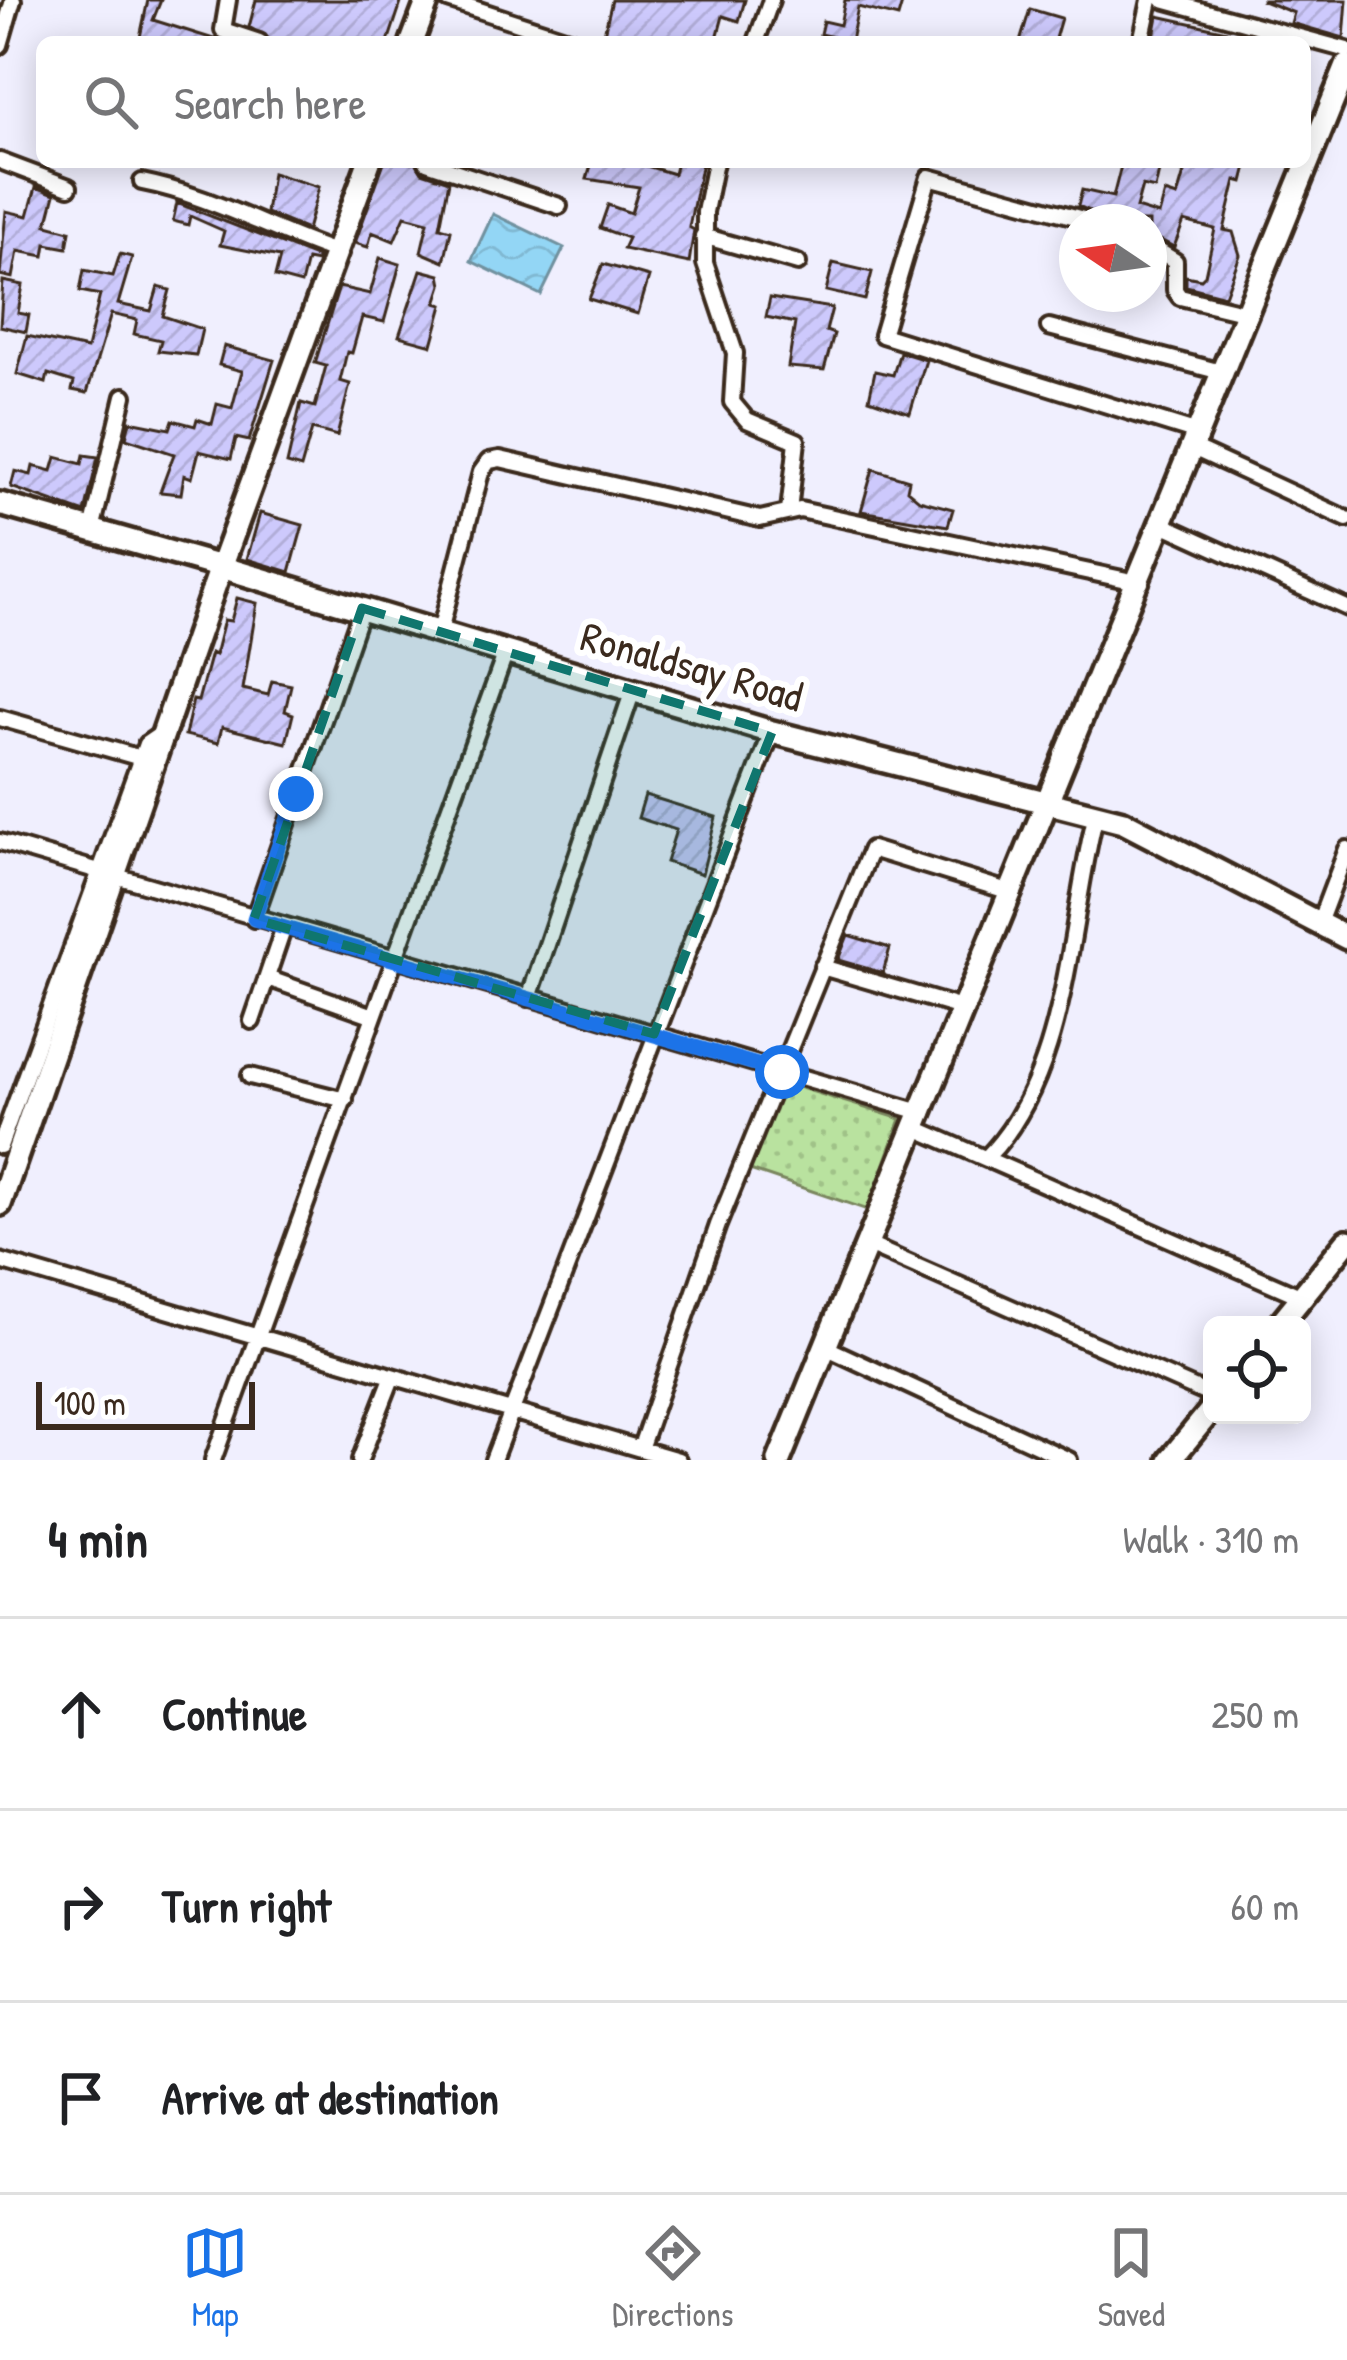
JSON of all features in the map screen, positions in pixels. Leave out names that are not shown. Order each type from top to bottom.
[{"type":"street","points":[[0,45],[13,0]]},
{"type":"street","points":[[228,0],[223,30],[241,36]]},
{"type":"street","points":[[419,36],[428,0]]},
{"type":"street","points":[[448,0],[559,36]]},
{"type":"street","points":[[758,36],[771,0]]},
{"type":"street","points":[[1142,36],[1150,0]]},
{"type":"street","points":[[1162,0],[1295,36]]},
{"type":"street","points":[[1311,40],[1347,50]]},
{"type":"street","points":[[1311,155],[1347,66]]},
{"type":"street","points":[[0,161],[69,187]]},
{"type":"street","points":[[0,1146],[147,760],[162,733],[367,168]]},
{"type":"street","points":[[446,168],[559,206]]},
{"type":"street","points":[[714,168],[703,236],[710,285],[735,353],[732,403],[747,420],[794,438],[799,446],[789,511]]},
{"type":"street","points":[[779,1460],[1015,893],[1306,168]]},
{"type":"street","points":[[1059,212],[929,177],[882,335],[1198,441],[1347,520]]},
{"type":"street","points":[[142,182],[194,193],[250,222],[335,252]]},
{"type":"street","points":[[703,236],[798,263]]},
{"type":"street","points":[[1167,256],[1175,261],[1175,290],[1180,297],[1247,313]]},
{"type":"street","points":[[1049,327],[1225,373]]},
{"type":"street","points":[[92,530],[124,397]]},
{"type":"street","points":[[440,631],[481,472],[493,459],[760,519],[789,511],[1141,583]]},
{"type":"street","name":"Ronaldsay Road","points":[[0,504],[772,732],[1096,814],[1192,855],[1347,938]]},
{"type":"street","points":[[1164,525],[1347,608]]},
{"type":"street","points":[[254,919],[362,608]]},
{"type":"street","points":[[212,1460],[506,652]]},
{"type":"street","points":[[530,998],[633,690]]},
{"type":"street","points":[[0,718],[147,760]]},
{"type":"street","points":[[493,1460],[772,732]]},
{"type":"street","points":[[986,1158],[1013,1127],[1046,1057],[1096,814]]},
{"type":"street","points":[[0,842],[782,1072],[921,1121],[986,1158],[1294,1293]]},
{"type":"street","points":[[635,1452],[718,1225],[871,849],[1015,893]]},
{"type":"street","points":[[1319,923],[1347,849]]},
{"type":"street","points":[[0,1204],[106,874]]},
{"type":"street","points":[[252,1021],[284,927]]},
{"type":"street","points":[[822,967],[965,1009]]},
{"type":"street","points":[[267,978],[374,1016]]},
{"type":"street","points":[[250,1076],[345,1100]]},
{"type":"street","points":[[1283,1316],[1294,1293],[1347,1241]]},
{"type":"street","points":[[866,1244],[1203,1395]]},
{"type":"street","points":[[0,1261],[635,1452],[678,1460]]},
{"type":"street","points":[[825,1347],[1069,1460]]},
{"type":"street","points":[[366,1459],[392,1378]]},
{"type":"street","points":[[1170,1460],[1203,1408]]},
{"type":"highlighted area","points":[[362,608],[772,732],[654,1034],[254,919]]},
{"type":"green space","points":[[785,1083],[901,1119],[868,1210],[750,1170]]},
{"type":"water","points":[[493,214],[564,248],[541,295],[471,261]]},
{"type":"building","points":[[148,0],[161,0],[153,20],[204,36],[140,36]]},
{"type":"building","points":[[256,0],[402,0],[390,36],[264,36],[249,27]]},
{"type":"building","points":[[612,0],[745,0],[739,21],[723,16],[718,36],[603,36]]},
{"type":"building","points":[[845,0],[903,0],[898,17],[858,7],[852,36],[820,34],[823,21],[840,25]]},
{"type":"building","points":[[1261,0],[1347,0],[1344,38],[1291,23],[1294,13]]},
{"type":"building","points":[[1030,9],[1061,18],[1056,36],[1022,36]]},
{"type":"building","points":[[1158,16],[1237,36],[1154,36]]},
{"type":"building","points":[[382,168],[420,168],[449,181],[440,227],[451,230],[444,262],[421,252],[428,222],[405,216],[394,241],[372,232],[368,247],[355,243]]},
{"type":"building","points":[[590,168],[654,168],[674,174],[676,168],[701,168],[689,227],[694,230],[689,263],[623,249],[628,238],[600,228],[608,205],[631,213],[639,187],[587,179]]},
{"type":"building","points":[[1120,168],[1160,168],[1155,189],[1142,186],[1137,204],[1078,204],[1082,190],[1113,197]]},
{"type":"building","points":[[1172,168],[1246,168],[1243,182],[1236,180],[1224,230],[1233,232],[1240,255],[1225,296],[1186,286],[1186,276],[1201,279],[1205,275],[1215,229],[1184,221],[1174,247],[1167,243],[1167,204],[1162,204],[1165,193],[1177,197],[1184,173]]},
{"type":"building","points":[[272,173],[319,187],[307,230],[266,213]]},
{"type":"building","points":[[36,187],[55,194],[47,225],[70,231],[67,248],[46,244],[44,256],[18,251],[13,278],[0,275],[6,211],[28,216]]},
{"type":"building","points":[[177,203],[318,258],[317,262],[307,260],[301,284],[275,277],[280,257],[220,245],[224,231],[190,216],[188,225],[173,221]]},
{"type":"building","points":[[120,254],[132,257],[118,304],[151,311],[158,287],[170,290],[163,316],[202,329],[196,355],[158,351],[161,340],[134,334],[137,320],[111,314],[87,393],[72,390],[74,382],[48,374],[46,383],[17,374],[27,336],[87,349],[100,295],[80,291],[84,270],[113,276]]},
{"type":"building","points":[[380,258],[400,264],[384,322],[362,317],[352,353],[347,352],[340,381],[350,384],[337,436],[312,429],[301,468],[287,464],[301,403],[315,407],[326,366],[315,363],[339,287],[370,294]]},
{"type":"building","points":[[833,263],[872,272],[865,300],[826,291]]},
{"type":"building","points":[[603,264],[649,277],[638,314],[589,299]]},
{"type":"building","points":[[421,270],[440,275],[442,285],[436,303],[443,305],[432,345],[399,336]]},
{"type":"building","points":[[3,281],[23,285],[18,313],[29,315],[26,332],[0,326]]},
{"type":"building","points":[[770,298],[832,308],[826,331],[834,334],[824,370],[788,367],[795,323],[766,317]]},
{"type":"building","points":[[224,346],[274,360],[249,441],[236,438],[231,459],[199,451],[192,478],[184,475],[181,494],[160,492],[174,454],[126,438],[130,421],[170,429],[173,420],[195,426],[197,419],[212,424],[217,404],[232,408],[242,371],[219,365]]},
{"type":"building","points":[[900,352],[926,360],[910,413],[869,399],[875,371],[893,375]]},
{"type":"building","points":[[84,455],[98,457],[85,513],[11,487],[15,471],[31,475],[33,466],[52,471],[56,457],[82,464]]},
{"type":"building","points":[[873,469],[909,480],[907,490],[919,500],[953,509],[948,526],[861,511]]},
{"type":"building","points":[[260,513],[303,525],[290,572],[247,559]]},
{"type":"building","points":[[237,598],[257,603],[243,689],[268,695],[272,681],[291,685],[285,711],[293,714],[286,743],[222,727],[218,743],[185,735],[193,700],[198,701],[211,653],[215,655],[224,620],[231,621]]},
{"type":"building","points":[[645,795],[716,817],[702,874],[666,862],[676,830],[638,818]]},
{"type":"building","points":[[848,935],[890,948],[883,973],[838,960]]},
{"type":"route","points":[[296,794],[254,919],[782,1072]]}]
